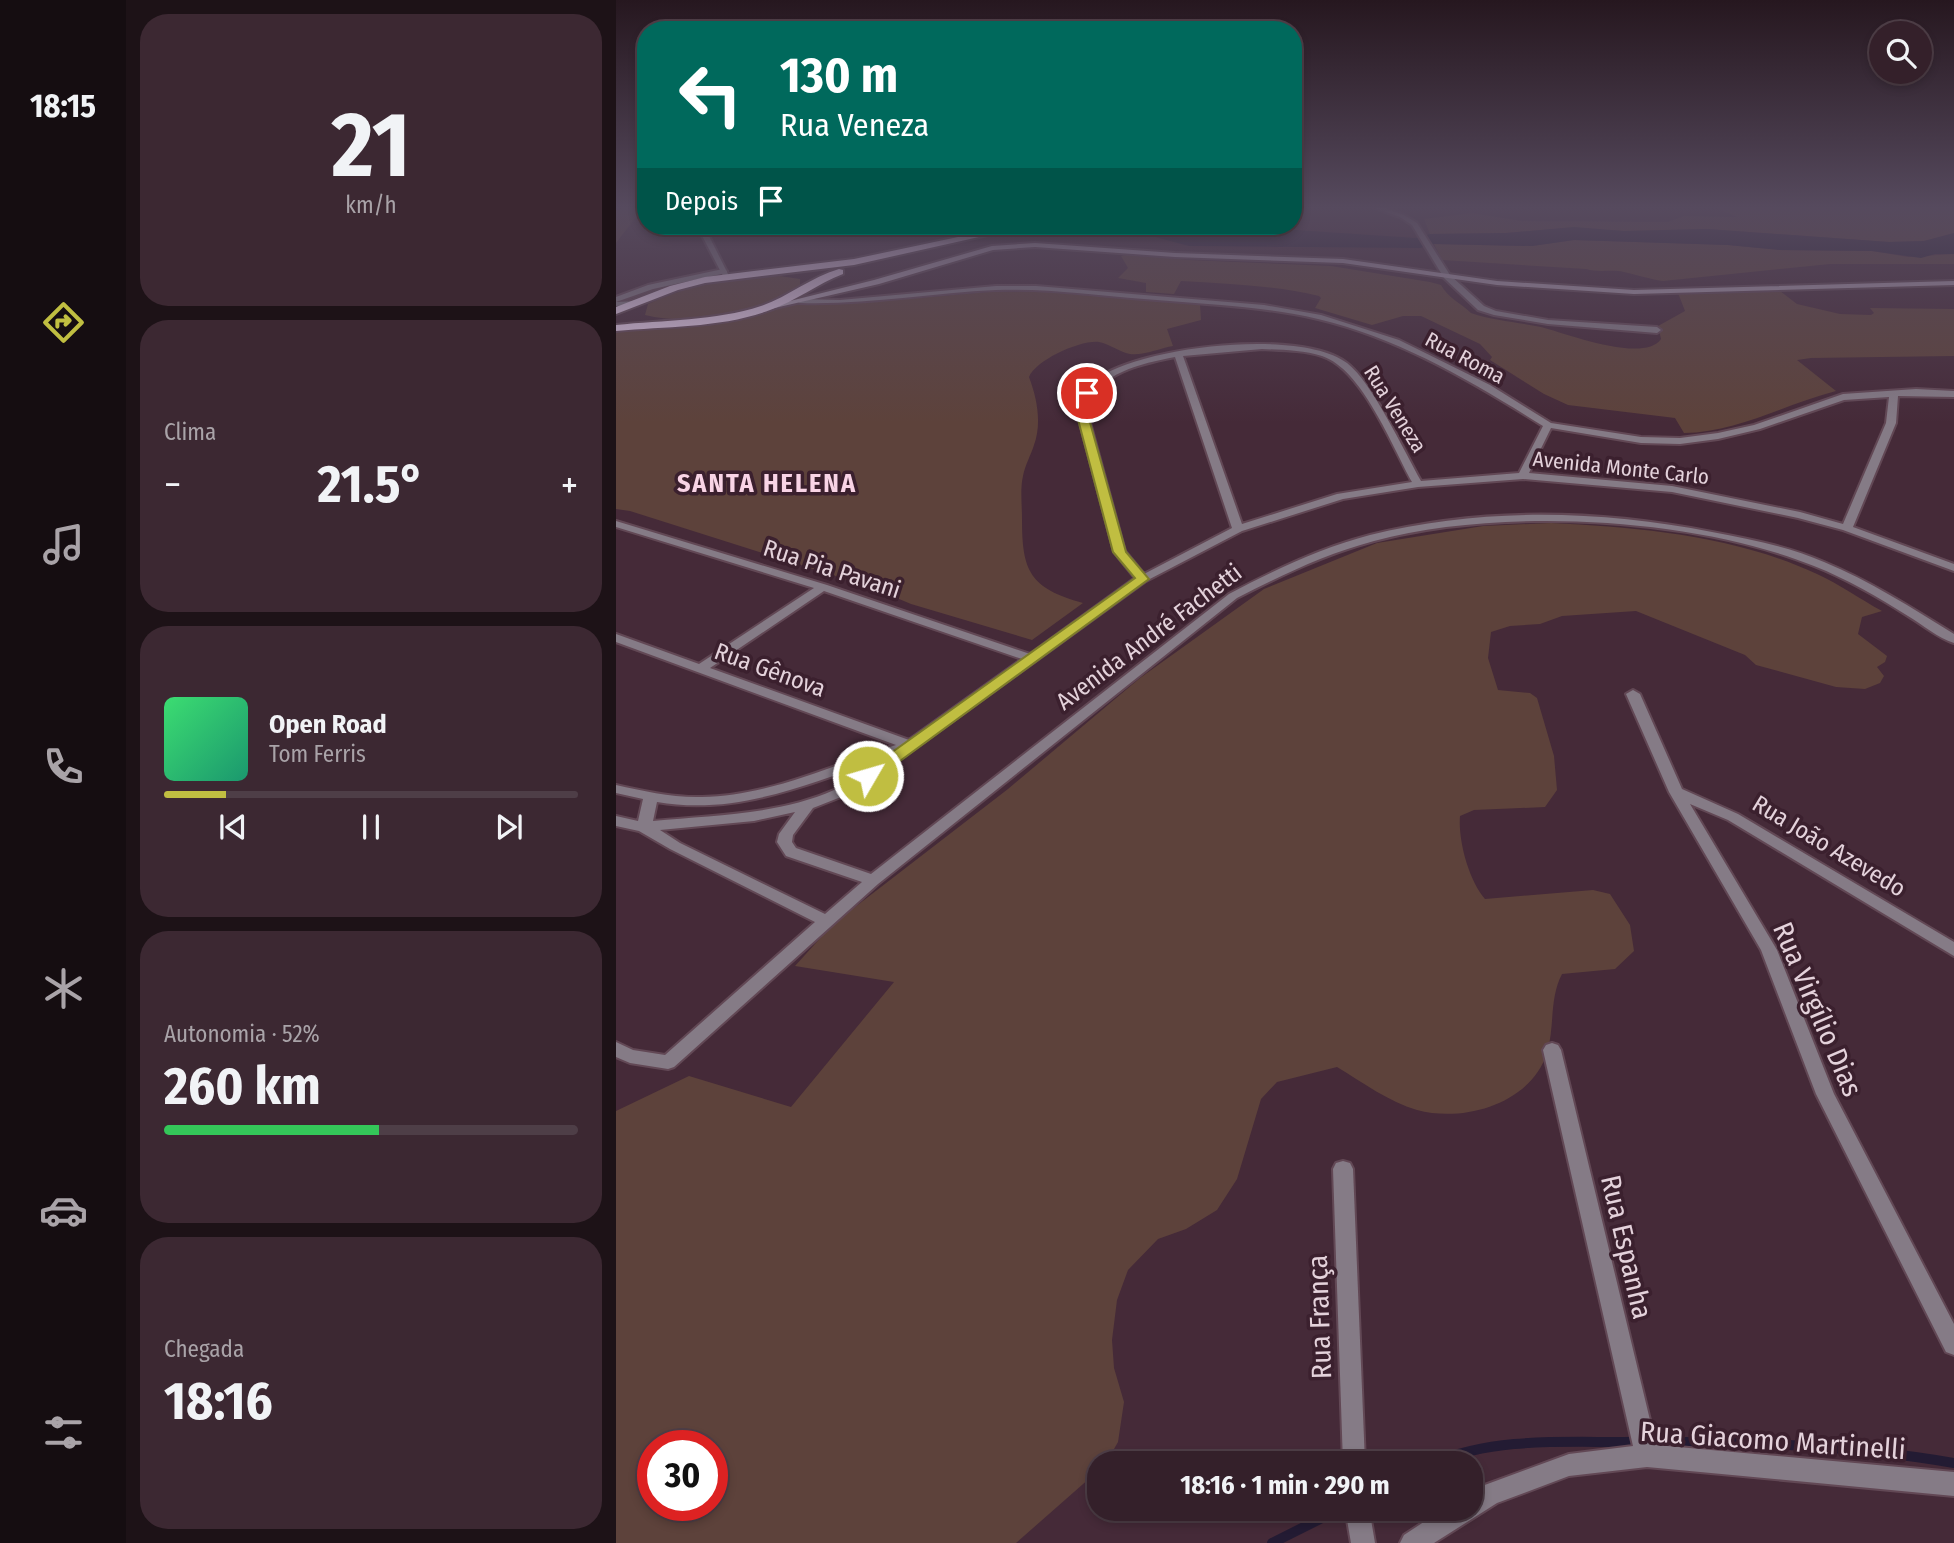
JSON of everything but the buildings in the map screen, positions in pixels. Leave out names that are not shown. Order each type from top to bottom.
[{"type":"highway","points":[[616,312],[674,288],[707,279]]},
{"type":"highway","points":[[799,279],[811,284]]},
{"type":"highway","points":[[616,328],[725,317],[765,308],[823,279]]},
{"type":"highway","points":[[636,303],[636,313],[642,317],[673,323]]},
{"type":"main road","points":[[765,308],[886,279]]},
{"type":"main road","points":[[1474,279],[1546,287],[1634,292],[1954,283]]},
{"type":"main road","points":[[811,284],[834,287],[876,282]]},
{"type":"street","points":[[616,302],[651,287],[697,279]]},
{"type":"street","points":[[1450,279],[1481,308],[1494,313],[1559,323],[1657,330]]},
{"type":"street","name":"Rua Roma","points":[[800,301],[840,302],[974,290],[1036,288],[1219,302],[1321,317],[1396,342],[1437,361],[1548,425]]},
{"type":"street","points":[[616,302],[636,303]]},
{"type":"street","name":"Rua Veneza","points":[[1142,579],[1120,552],[1081,408],[1087,393],[1104,378],[1149,358],[1244,346],[1281,346],[1318,354],[1344,364],[1372,404],[1418,484]]},
{"type":"street","points":[[1178,354],[1238,529]]},
{"type":"street","points":[[1847,528],[1887,434],[1894,393]]},
{"type":"street","points":[[1523,476],[1548,425],[1641,440],[1680,441],[1757,427],[1843,397],[1894,393],[1954,394]]},
{"type":"street","name":"Avenida Monte Carlo","points":[[908,745],[1033,659],[1142,579],[1238,529],[1341,496],[1418,484],[1523,476],[1672,489],[1741,501],[1847,528],[1954,568]]},
{"type":"street","name":"Avenida André Fachetti","points":[[616,1049],[630,1056],[668,1062],[873,880],[1233,597],[1279,572],[1329,551],[1421,526],[1455,521],[1582,518],[1651,524],[1712,535],[1817,563],[1868,586],[1954,639]]},
{"type":"street","name":"Rua Pia Pavani","points":[[616,524],[823,587],[1033,659]]},
{"type":"street","points":[[701,668],[823,587]]},
{"type":"street","name":"Rua Gênova","points":[[616,638],[908,745]]},
{"type":"street","name":"Rua Virgílio Dias","points":[[1633,694],[1676,792],[1769,950],[1825,1094],[1954,1345]]},
{"type":"street","points":[[616,789],[651,797],[702,802],[741,798],[825,776],[908,745]]},
{"type":"street","points":[[616,821],[644,827],[727,820],[808,805],[841,792],[868,776],[908,745]]},
{"type":"street","name":"Rua João Azevedo","points":[[1676,792],[1732,817],[1953,948]]},
{"type":"street","points":[[644,827],[651,797]]},
{"type":"street","points":[[808,805],[786,834],[784,842],[792,852],[873,880]]},
{"type":"street","points":[[644,827],[676,846],[826,921]]},
{"type":"street","name":"Rua Espanha","points":[[1552,1051],[1647,1456]]},
{"type":"street","name":"Rua França","points":[[1343,1170],[1354,1451]]},
{"type":"street","name":"Rua Giacomo Martinelli","points":[[1483,1498],[1569,1465],[1647,1456],[1954,1484]]},
{"type":"street","points":[[1359,1521],[1363,1543]]},
{"type":"street","name":"Rua Giacomo Martinelli","points":[[1412,1543],[1446,1521]]},
{"type":"shaded area","points":[[800,279],[800,288],[764,304],[724,315],[684,319],[645,315],[648,304],[664,297],[729,280]]},
{"type":"shaded area","points":[[1124,279],[1411,279],[1441,285],[1471,313],[1541,327],[1604,345],[1638,349],[1652,346],[1661,339],[1658,326],[1685,311],[1678,293],[1780,291],[1797,304],[1840,314],[1871,315],[1874,313],[1870,308],[1954,309],[1954,356],[1797,360],[1836,391],[1742,423],[1684,433],[1675,418],[1568,405],[1544,394],[1490,360],[1492,357],[1480,344],[1421,316],[1403,316],[1372,325],[1315,308],[1321,298],[1319,296],[1285,289],[1181,281],[1174,294],[1146,292],[1146,283]]},
{"type":"shaded area","points":[[1036,291],[1200,304],[1201,320],[1167,329],[1173,346],[1135,354],[1099,342],[1081,344],[1049,358],[1029,377],[1038,419],[1033,449],[1022,481],[1022,537],[1027,565],[1040,584],[1083,603],[1032,640],[911,604],[873,588],[630,511],[616,509],[616,331],[680,323],[793,302],[855,303],[988,292]]},
{"type":"shaded area","points":[[1551,523],[1618,527],[1720,542],[1786,561],[1825,578],[1882,611],[1862,617],[1858,634],[1887,656],[1885,662],[1877,667],[1884,676],[1880,683],[1865,689],[1836,687],[1756,665],[1745,655],[1636,611],[1562,616],[1540,624],[1510,626],[1491,632],[1488,658],[1498,690],[1530,693],[1537,698],[1554,756],[1557,790],[1545,807],[1474,810],[1460,816],[1463,848],[1474,882],[1485,899],[1593,890],[1610,894],[1630,925],[1634,951],[1615,969],[1562,974],[1555,993],[1547,1053],[1539,1070],[1527,1085],[1494,1105],[1455,1114],[1417,1110],[1396,1102],[1337,1067],[1277,1082],[1261,1099],[1237,1179],[1217,1210],[1186,1229],[1158,1239],[1128,1270],[1117,1300],[1112,1340],[1114,1368],[1124,1402],[1118,1442],[1113,1451],[1087,1451],[1087,1481],[1016,1543],[616,1543],[616,1111],[689,1076],[791,1107],[894,982],[795,966],[833,924],[1008,789],[1140,678],[1264,589],[1377,543],[1483,526]]},
{"type":"waterway","points":[[1471,1451],[1526,1443],[1705,1442],[1830,1448],[1954,1463]]},
{"type":"waterway","points":[[1272,1543],[1316,1521]]},
{"type":"district","name":"SANTA HELENA","points":[[767,483]]},
{"type":"route","points":[[868,776],[1142,579],[1120,552],[1081,408],[1087,393]]}]
